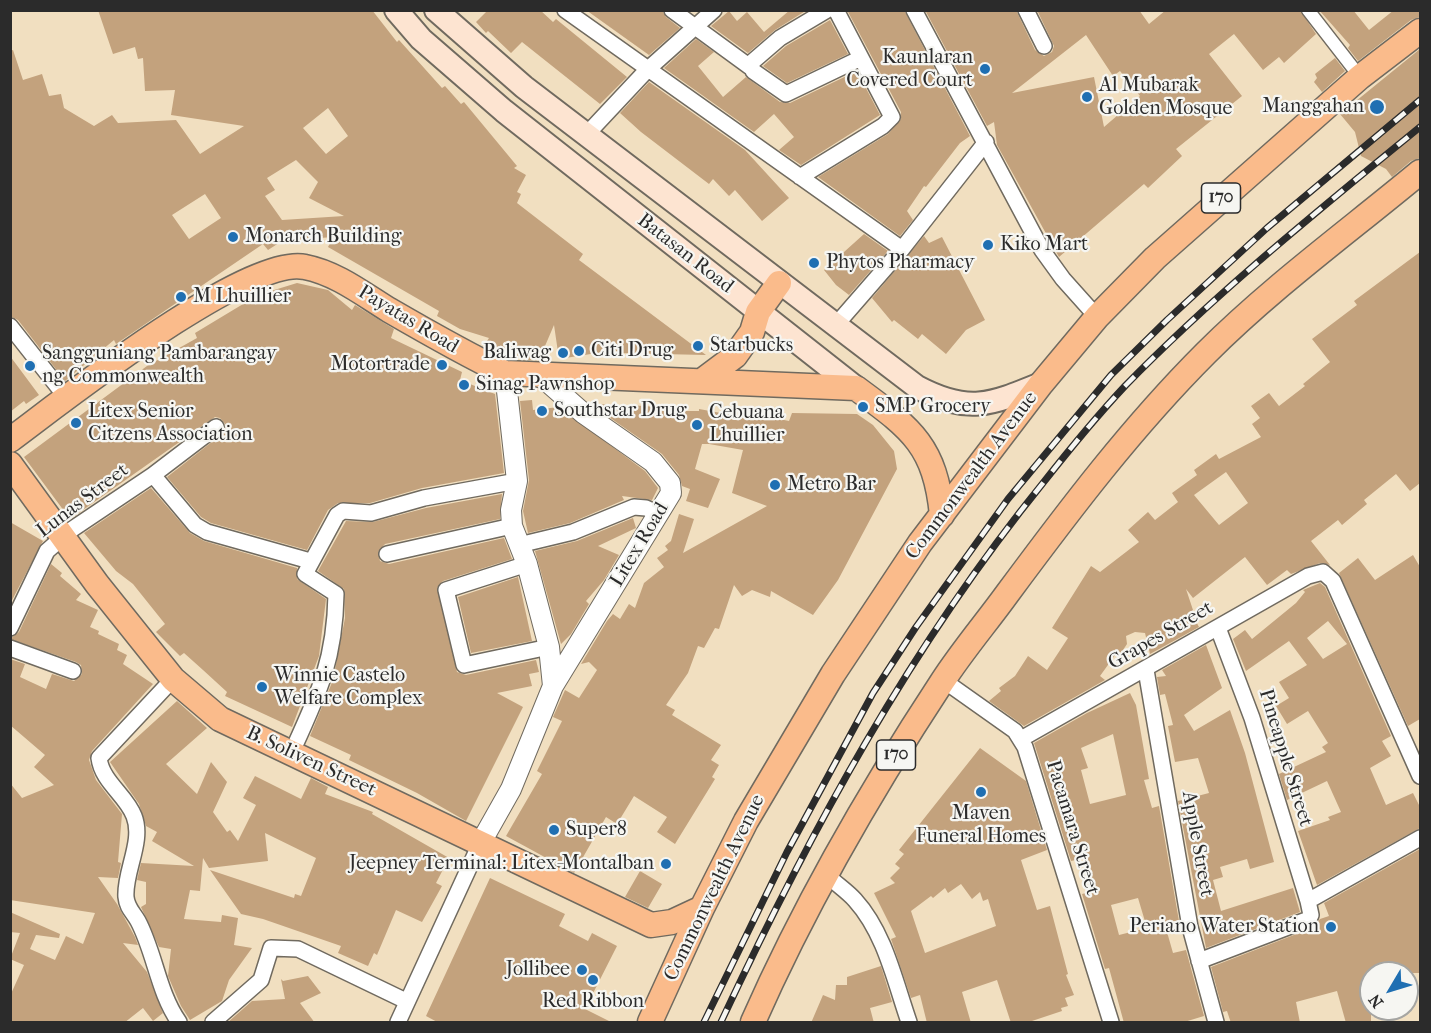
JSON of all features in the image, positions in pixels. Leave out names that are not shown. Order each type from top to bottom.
[{"type":"main road","name":"Batasan Road","points":[[396,10],[421,39],[504,111],[758,312],[899,420],[930,456],[936,475],[942,515]]},
{"type":"main road","name":"Batasan Road","points":[[436,10],[484,55],[834,326],[917,387],[940,399],[963,405],[988,403],[1041,384]]},
{"type":"main road","name":"Commonwealth Avenue","points":[[650,1023],[702,908],[746,821],[833,674],[875,607],[1041,384],[1097,317],[1155,258],[1360,77],[1420,31]]},
{"type":"main road","name":"170","points":[[753,1023],[777,967],[873,793],[943,680],[1070,508],[1169,391],[1249,314],[1420,172]]},
{"type":"main road","name":"Payatas Road","points":[[10,440],[124,356],[216,297],[264,273],[302,266],[335,277],[461,352],[505,373],[542,377],[704,380],[856,388]]},
{"type":"main road","points":[[704,380],[735,356],[752,332],[758,312],[779,283]]},
{"type":"main road","name":"B. Soliven Street","points":[[10,464],[173,679],[220,719],[651,925],[672,922],[702,908]]},
{"type":"street","points":[[565,10],[902,249]]},
{"type":"street","points":[[672,10],[786,93],[861,58]]},
{"type":"street","points":[[587,134],[647,70],[714,10]]},
{"type":"street","points":[[750,67],[751,63],[780,38],[826,10]]},
{"type":"street","points":[[800,177],[883,126],[892,117],[836,10]]},
{"type":"street","points":[[914,10],[1042,250],[1063,279],[1097,317]]},
{"type":"street","points":[[1026,10],[1044,46]]},
{"type":"street","points":[[1308,10],[1360,77]]},
{"type":"street","points":[[834,326],[902,249],[986,142]]},
{"type":"street","points":[[10,326],[66,397]]},
{"type":"street","points":[[505,373],[517,481],[510,510],[512,526],[527,564],[549,647],[553,686]]},
{"type":"street","name":"Litex Road","points":[[480,844],[510,789],[553,686],[671,493],[670,483],[657,466],[569,402],[542,377]]},
{"type":"street","name":"Lunas Street","points":[[10,628],[41,559],[63,536],[153,475],[216,427]]},
{"type":"street","name":"Lunas Street","points":[[153,475],[195,525],[207,532],[310,561]]},
{"type":"street","points":[[291,754],[324,682],[336,633],[336,594],[305,574],[310,561],[339,512],[371,513],[424,498],[517,481]]},
{"type":"street","points":[[519,545],[573,532],[634,507],[646,508],[659,514]]},
{"type":"street","points":[[387,554],[512,526]]},
{"type":"street","points":[[527,564],[446,590],[464,665],[549,647]]},
{"type":"street","name":"Grapes Street","points":[[1021,739],[1308,576],[1323,572],[1333,582],[1420,776]]},
{"type":"street","name":"Pineapple Street","points":[[1218,628],[1249,709],[1308,901]]},
{"type":"street","points":[[10,648],[73,671]]},
{"type":"street","name":"Apple Street","points":[[1146,670],[1184,893],[1216,1023]]},
{"type":"street","points":[[173,679],[99,758],[100,769],[134,815],[136,828],[125,895],[127,907],[138,921],[168,1007],[179,1023]]},
{"type":"street","name":"Pacamara Street","points":[[943,680],[1015,730],[1021,739],[1111,1023]]},
{"type":"street","points":[[1199,961],[1309,919],[1311,915],[1308,901],[1420,838]]},
{"type":"street","points":[[398,1023],[406,1001],[480,844]]},
{"type":"street","points":[[827,875],[855,901],[871,921],[882,944],[909,1023]]},
{"type":"street","points":[[213,1023],[261,980],[271,948],[298,948],[406,1001]]},
{"type":"building","points":[[98,10],[372,10],[397,42],[399,40],[442,88],[445,86],[461,104],[464,102],[517,166],[514,168],[526,175],[517,192],[521,194],[517,203],[583,254],[579,260],[706,355],[616,353],[616,350],[559,359],[554,325],[539,360],[529,360],[500,349],[487,341],[489,338],[460,329],[437,316],[439,311],[328,247],[333,237],[282,241],[268,250],[263,244],[116,344],[114,340],[65,381],[18,320],[10,316],[10,51],[13,50],[23,80],[42,74],[49,96],[61,94],[64,108],[94,126],[112,115],[118,123],[176,120],[200,154],[244,126],[171,115],[175,90],[145,91],[143,58],[138,59],[135,47],[113,54]],"holes":[[[328,108],[348,136],[326,154],[303,128]],[[296,160],[318,182],[309,198],[344,216],[282,220],[265,196],[275,190],[267,178]],[[205,194],[221,218],[189,239],[172,215]]]},
{"type":"building","points":[[488,10],[540,10],[553,22],[556,19],[627,77],[600,104],[522,42],[511,53],[488,31],[486,33],[476,22]]},
{"type":"building","points":[[586,10],[662,10],[666,17],[680,28],[649,55]]},
{"type":"building","points":[[790,10],[807,10],[775,30],[748,53],[711,26],[729,11],[737,21],[747,12],[764,32]]},
{"type":"building","points":[[847,10],[904,10],[970,136],[960,143],[926,187],[924,186],[907,211],[913,220],[900,236],[818,177],[888,134],[901,119],[901,112]]},
{"type":"building","points":[[925,10],[1016,10],[1035,50],[1044,56],[1052,52],[1054,46],[1037,10],[1139,10],[1149,24],[1166,10],[1300,10],[1316,34],[1284,63],[1279,57],[1263,70],[1234,34],[1209,54],[1242,96],[1176,149],[1182,156],[1148,188],[1144,184],[1059,257],[997,145],[994,122],[987,126]],"holes":[[[1086,35],[1113,76],[1120,71],[1140,96],[1104,127],[1094,77],[1012,93]]]},
{"type":"building","points":[[1319,10],[1353,10],[1369,30],[1394,10],[1420,10],[1420,17],[1411,20],[1358,61],[1348,48],[1350,45]]},
{"type":"building","points":[[830,20],[848,54],[787,83],[763,66],[786,46]]},
{"type":"building","points":[[696,39],[714,52],[698,66],[723,97],[746,77],[780,102],[790,103],[857,71],[880,115],[801,165],[779,150],[794,137],[774,114],[754,132],[664,68]]},
{"type":"building","points":[[1420,49],[1420,158],[1411,161],[1392,177],[1386,169],[1361,156],[1355,132],[1340,114]]},
{"type":"building","points":[[1335,58],[1345,71],[1322,92],[1314,82],[1317,78],[1315,74]]},
{"type":"building","points":[[649,82],[745,150],[789,198],[762,221],[735,190],[729,196],[713,179],[709,184],[641,132],[620,113]]},
{"type":"building","points":[[864,234],[888,251],[849,295],[836,285],[824,270]]},
{"type":"building","points":[[924,236],[929,243],[942,237],[985,320],[966,330],[946,354],[922,334],[918,339],[894,320],[892,322],[872,298]]},
{"type":"building","points":[[1420,252],[1420,483],[1410,491],[1396,474],[1364,500],[1367,504],[1342,525],[1338,520],[1311,541],[1330,565],[1320,563],[1291,574],[1287,570],[1267,585],[1245,557],[1193,598],[1186,589],[1193,610],[1191,612],[1199,627],[1150,654],[1145,633],[1135,632],[1126,636],[1127,644],[1121,653],[1118,651],[1100,676],[1105,680],[1024,726],[989,701],[1001,691],[999,688],[1015,676],[1028,656],[1047,670],[1068,638],[1052,628],[1091,566],[1100,572],[1139,542],[1128,530],[1148,512],[1155,520],[1178,502],[1172,493],[1197,475],[1194,470],[1216,454],[1219,459],[1261,437],[1252,424],[1260,418],[1251,406],[1269,393],[1279,406],[1305,386],[1303,384],[1330,362],[1312,339],[1357,305],[1354,301]],"holes":[[[1226,472],[1248,503],[1219,525],[1194,495]]]},
{"type":"building","points":[[297,283],[328,290],[352,310],[355,305],[394,329],[391,338],[462,372],[460,380],[495,394],[504,473],[422,488],[370,503],[338,503],[328,510],[307,550],[211,523],[201,517],[167,477],[222,434],[226,425],[220,418],[215,417],[70,519],[24,457],[147,366],[197,338],[195,333],[258,295]]},
{"type":"building","points":[[10,356],[39,395],[26,404],[24,401],[10,412]]},
{"type":"building","points":[[532,400],[533,410],[559,407],[645,471],[658,488],[652,500],[622,496],[624,500],[570,523],[528,533],[523,511],[529,480],[520,401]]},
{"type":"building","points":[[597,404],[646,406],[683,411],[699,411],[699,409],[754,419],[755,414],[789,421],[792,413],[857,414],[873,425],[894,451],[897,469],[838,580],[813,615],[771,591],[770,597],[752,590],[742,596],[734,585],[719,629],[715,628],[704,648],[698,646],[688,673],[666,705],[675,710],[672,715],[721,745],[711,760],[719,765],[712,777],[715,779],[675,844],[657,832],[667,817],[634,796],[617,824],[606,817],[574,873],[506,836],[542,774],[537,771],[562,721],[553,717],[565,690],[579,698],[597,670],[589,662],[581,664],[607,621],[613,614],[620,619],[629,604],[635,608],[644,583],[664,567],[657,558],[668,550],[665,546],[671,541],[679,514],[694,519],[683,553],[767,506],[732,493],[743,450],[709,444],[702,444],[695,469],[720,479],[708,508],[686,501],[690,489],[682,486],[679,475],[662,454],[596,408]]},
{"type":"building","points":[[151,488],[190,533],[204,541],[297,568],[297,579],[326,599],[319,656],[292,727],[225,696],[227,692],[184,653],[180,656],[156,632],[165,624],[133,584],[116,571],[84,533]]},
{"type":"building","points":[[502,494],[500,519],[385,544],[378,552],[380,561],[389,564],[504,538],[512,559],[443,581],[437,588],[457,672],[466,675],[536,660],[539,672],[529,674],[532,686],[497,693],[523,707],[466,821],[417,793],[349,760],[351,755],[310,736],[333,680],[345,618],[344,589],[318,571],[346,521],[373,522],[426,508]]},
{"type":"building","points":[[633,518],[636,528],[598,546],[619,555],[604,580],[586,601],[589,604],[571,634],[561,644],[535,551],[577,541]]},
{"type":"building","points":[[10,522],[43,541],[10,604]]},
{"type":"building","points":[[1413,555],[1420,567],[1420,719],[1408,726],[1339,573],[1358,558],[1375,580]]},
{"type":"building","points":[[51,564],[62,573],[60,576],[81,594],[76,600],[98,610],[90,627],[99,631],[98,634],[119,644],[117,650],[127,655],[123,664],[153,684],[92,751],[89,760],[96,780],[122,814],[118,862],[121,863],[118,878],[98,877],[117,904],[135,937],[138,945],[123,943],[147,972],[163,1013],[153,1021],[143,1008],[124,1023],[10,1023],[10,996],[24,965],[10,959],[20,933],[10,932],[10,912],[60,934],[59,938],[36,935],[30,949],[55,960],[66,936],[83,944],[95,913],[10,900],[10,783],[22,798],[54,785],[34,767],[45,755],[10,725],[10,659],[25,664],[20,677],[46,689],[52,674],[74,681],[82,674],[81,665],[76,662],[10,639],[19,632]]},
{"type":"building","points":[[518,577],[532,641],[471,653],[458,597]]},
{"type":"building","points":[[1320,583],[1325,587],[1391,736],[1382,741],[1391,756],[1370,768],[1386,805],[1413,793],[1420,807],[1420,828],[1317,885],[1298,831],[1330,820],[1328,817],[1341,812],[1327,781],[1287,800],[1279,774],[1326,752],[1322,747],[1328,743],[1308,711],[1287,724],[1276,706],[1289,698],[1279,682],[1307,665],[1289,641],[1246,671],[1233,639],[1245,630],[1252,639],[1296,603],[1305,592],[1303,590]],"holes":[[[1328,621],[1347,644],[1323,659],[1307,638]]]},
{"type":"building","points":[[1206,645],[1222,688],[1184,715],[1194,731],[1230,710],[1245,753],[1274,862],[1250,869],[1247,859],[1220,867],[1223,877],[1213,880],[1221,911],[1293,888],[1300,912],[1206,948],[1178,801],[1209,793],[1198,758],[1175,762],[1168,726],[1173,725],[1165,694],[1160,695],[1157,677],[1166,676],[1162,670]]},
{"type":"building","points":[[1130,693],[1136,705],[1149,779],[1144,780],[1152,808],[1159,806],[1179,921],[1165,925],[1173,953],[1186,950],[1204,1016],[1181,1023],[1124,1023],[1109,968],[1105,969],[1082,894],[1094,891],[1085,858],[1071,861],[1034,743],[1087,713]],"holes":[[[1113,734],[1126,795],[1090,804],[1081,770],[1088,768],[1081,748]],[[1138,898],[1147,928],[1119,935],[1111,905]]]},
{"type":"building","points":[[177,701],[207,728],[166,764],[197,794],[211,762],[227,782],[213,812],[227,832],[230,830],[238,841],[256,805],[243,798],[255,776],[301,799],[311,778],[328,787],[325,794],[373,812],[372,814],[449,858],[436,883],[442,886],[422,922],[396,910],[377,955],[374,953],[368,966],[338,953],[341,946],[263,919],[241,914],[210,870],[294,898],[295,894],[301,896],[316,858],[265,833],[268,861],[209,868],[203,858],[200,891],[190,890],[184,919],[221,922],[222,915],[238,918],[234,945],[252,948],[229,980],[222,1001],[190,1020],[168,976],[171,949],[159,947],[141,907],[146,904],[146,882],[137,880],[141,863],[194,866],[152,841],[157,832],[146,826],[139,804],[110,762]]},
{"type":"building","points":[[980,748],[1026,781],[1047,850],[1021,860],[1037,910],[1050,906],[1068,974],[1066,975],[1074,995],[1065,998],[1068,1006],[1061,1008],[1062,1011],[1026,1023],[1011,1023],[997,980],[962,992],[971,1023],[927,1023],[920,995],[911,998],[891,939],[896,937],[874,893],[895,883],[890,878],[900,868],[895,864],[904,854],[899,850]],"holes":[[[961,884],[972,899],[980,892],[983,901],[988,899],[996,926],[925,953],[911,911],[945,888],[948,893]]]},
{"type":"building","points":[[1420,849],[1420,973],[1419,961],[1359,961],[1359,1021],[1371,1021],[1371,1023],[1346,1023],[1337,991],[1296,1002],[1300,1023],[1231,1023],[1227,1011],[1223,1012],[1211,967],[1312,928],[1320,919],[1329,916],[1324,903]]},
{"type":"building","points":[[640,871],[662,884],[648,908],[625,897]]},
{"type":"building","points":[[490,878],[565,914],[559,926],[588,941],[592,933],[617,946],[585,1009],[613,1023],[439,1023],[426,1016]]},
{"type":"building","points":[[881,966],[892,1002],[870,1008],[874,1023],[811,1023],[823,995],[835,1000],[836,985],[847,985],[847,977]]},
{"type":"building","points":[[308,976],[321,993],[300,1003],[315,1023],[227,1023],[252,1001],[285,999],[281,979],[283,981]]},
{"type":"railway","points":[[704,1022],[787,852],[873,693],[916,627],[1008,499],[1111,375],[1167,320],[1267,228],[1420,100]]},
{"type":"railway","points":[[721,1022],[827,811],[906,676],[995,545],[1043,483],[1125,386],[1160,351],[1269,252],[1420,127]]},
{"type":"place","name":"Kaunlaran Covered Court","points":[[985,69]]},
{"type":"place","name":"Al Mubarak Golden Mosque","points":[[1087,97]]},
{"type":"place","name":"Manggahan","points":[[1377,107]]},
{"type":"place","name":"Monarch Building","points":[[233,237]]},
{"type":"place","name":"Kiko Mart","points":[[988,245]]},
{"type":"place","name":"Phytos Pharmacy","points":[[814,263]]},
{"type":"place","name":"M Lhuillier","points":[[181,297]]},
{"type":"place","name":"Starbucks","points":[[698,346]]},
{"type":"place","name":"Citi Drug","points":[[579,351]]},
{"type":"place","name":"Baliwag","points":[[563,353]]},
{"type":"place","name":"Motortrade","points":[[442,365]]},
{"type":"place","name":"Sangguniang Pambarangay ng Commonwealth","points":[[30,366]]},
{"type":"place","name":"Sinag Pawnshop","points":[[464,385]]},
{"type":"place","name":"SMP Grocery","points":[[863,407]]},
{"type":"place","name":"Southstar Drug","points":[[542,411]]},
{"type":"place","name":"Litex Senior Citzens Association","points":[[76,423]]},
{"type":"place","name":"Cebuana Lhuillier","points":[[697,425]]},
{"type":"place","name":"Metro Bar","points":[[775,485]]},
{"type":"place","name":"Winnie Castelo Welfare Complex","points":[[262,687]]},
{"type":"place","name":"Maven Funeral Homes","points":[[981,792]]},
{"type":"place","name":"Super8","points":[[554,830]]},
{"type":"place","name":"Jeepney Terminal: Litex-Montalban","points":[[666,864]]},
{"type":"place","name":"Periano Water Station","points":[[1331,927]]},
{"type":"place","name":"Jollibee","points":[[582,970]]},
{"type":"place","name":"Red Ribbon","points":[[593,980]]}]
